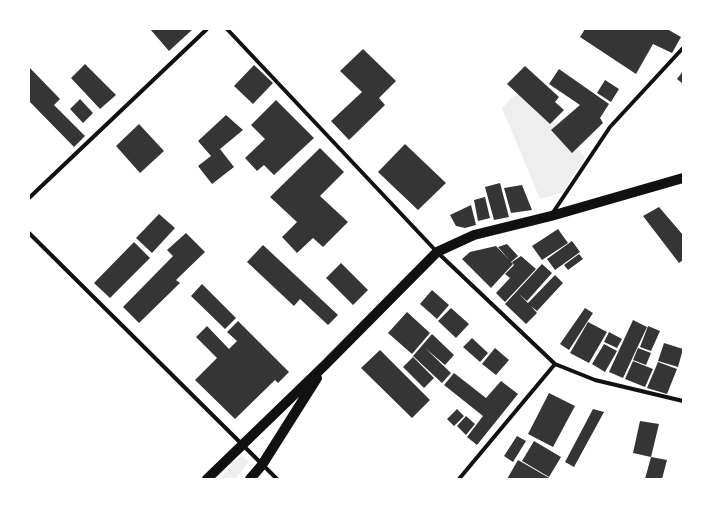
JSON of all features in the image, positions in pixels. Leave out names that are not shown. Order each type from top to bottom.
[{"type":"main road","points":[[207,479],[325,365],[437,252],[474,235],[551,216],[683,178]]},
{"type":"main road","points":[[250,479],[262,465],[325,365]]},
{"type":"street","points":[[29,198],[207,29]]},
{"type":"street","points":[[227,29],[437,252],[555,364],[595,380],[683,401]]},
{"type":"street","points":[[551,216],[610,127],[683,48]]},
{"type":"street","points":[[29,233],[277,479]]},
{"type":"street","points":[[459,479],[555,364]]},
{"type":"shaded area","points":[[522,88],[585,157],[562,193],[540,199],[502,108]]},
{"type":"shaded area","points":[[242,455],[249,462],[235,479],[219,479]]},
{"type":"building","points":[[150,29],[193,29],[169,51]]},
{"type":"building","points":[[585,29],[667,29],[681,37],[672,53],[653,44],[636,74],[580,37]]},
{"type":"building","points":[[363,49],[396,81],[379,98],[385,105],[349,140],[331,121],[362,92],[340,71]]},
{"type":"building","points":[[85,64],[116,95],[100,109],[71,78]]},
{"type":"building","points":[[254,65],[273,83],[253,104],[234,86]]},
{"type":"building","points":[[525,66],[559,97],[555,102],[564,110],[550,124],[507,84]]},
{"type":"building","points":[[29,67],[60,99],[54,105],[85,136],[74,147],[29,101]]},
{"type":"building","points":[[559,69],[609,104],[600,118],[603,123],[572,153],[551,130],[580,105],[549,84]]},
{"type":"building","points":[[683,71],[683,84],[677,79]]},
{"type":"building","points":[[605,80],[619,89],[611,102],[597,93]]},
{"type":"building","points":[[80,99],[93,113],[83,123],[70,109]]},
{"type":"building","points":[[276,100],[314,138],[274,175],[264,165],[257,171],[245,158],[265,139],[251,125]]},
{"type":"building","points":[[226,115],[243,130],[220,149],[234,167],[212,184],[198,166],[211,156],[198,141]]},
{"type":"building","points":[[139,124],[164,151],[140,173],[116,146]]},
{"type":"building","points":[[405,144],[446,183],[418,210],[378,172]]},
{"type":"building","points":[[320,148],[344,172],[320,196],[348,222],[323,247],[313,238],[297,253],[282,237],[297,222],[270,197]]},
{"type":"building","points":[[500,183],[509,217],[494,220],[485,187]]},
{"type":"building","points":[[522,185],[532,210],[511,213],[504,188]]},
{"type":"building","points":[[485,197],[490,218],[478,221],[474,200]]},
{"type":"building","points":[[471,205],[476,225],[465,228],[456,226],[450,215]]},
{"type":"building","points":[[659,207],[683,235],[683,260],[679,263],[643,216]]},
{"type":"building","points":[[159,214],[175,228],[152,253],[136,238]]},
{"type":"building","points":[[558,229],[568,243],[542,260],[532,246]]},
{"type":"building","points":[[186,233],[205,252],[176,280],[180,283],[139,323],[123,307],[173,256],[167,250]]},
{"type":"building","points":[[572,241],[580,252],[555,270],[547,259]]},
{"type":"building","points":[[134,242],[150,258],[110,298],[94,283]]},
{"type":"building","points":[[507,244],[518,256],[511,262],[498,247]]},
{"type":"building","points":[[263,245],[338,315],[328,325],[300,299],[294,306],[247,262]]},
{"type":"building","points":[[496,246],[513,264],[491,288],[462,259],[470,252]]},
{"type":"building","points":[[579,254],[583,259],[568,270],[564,265]]},
{"type":"building","points":[[521,256],[536,269],[505,302],[496,293],[510,278],[505,274],[514,265],[512,262]]},
{"type":"building","points":[[341,263],[368,290],[353,305],[326,278]]},
{"type":"building","points":[[542,264],[552,273],[527,301],[519,294],[528,303],[555,275],[563,283],[537,311],[531,306],[537,313],[526,324],[505,304]]},
{"type":"building","points":[[202,284],[236,318],[225,329],[191,296]]},
{"type":"building","points":[[432,290],[449,305],[437,319],[420,304]]},
{"type":"building","points":[[451,308],[469,324],[456,338],[438,321]]},
{"type":"building","points":[[585,308],[593,313],[569,350],[560,344]]},
{"type":"building","points":[[407,312],[430,333],[412,354],[388,333]]},
{"type":"building","points":[[633,320],[647,327],[623,378],[609,372]]},
{"type":"building","points":[[238,321],[289,372],[278,383],[275,380],[235,419],[195,380],[217,358],[196,337],[207,326],[229,349],[237,341],[227,332]]},
{"type":"building","points":[[588,322],[607,332],[589,363],[570,353]]},
{"type":"building","points":[[648,326],[660,331],[651,351],[640,347]]},
{"type":"building","points":[[609,332],[622,339],[617,348],[604,342]]},
{"type":"building","points":[[432,334],[454,355],[445,365],[425,348],[451,373],[442,383],[413,356]]},
{"type":"building","points":[[472,338],[488,353],[480,362],[463,347]]},
{"type":"building","points":[[664,343],[683,349],[678,367],[658,361]]},
{"type":"building","points":[[604,344],[617,351],[605,372],[592,364]]},
{"type":"building","points":[[495,348],[509,360],[496,375],[482,364]]},
{"type":"building","points":[[638,348],[651,353],[646,365],[633,360]]},
{"type":"building","points":[[380,350],[430,400],[412,418],[361,368]]},
{"type":"building","points":[[413,357],[434,378],[424,388],[403,367]]},
{"type":"building","points":[[633,361],[653,369],[645,387],[625,379]]},
{"type":"building","points":[[658,362],[677,369],[667,394],[647,388]]},
{"type":"building","points":[[454,373],[486,398],[501,381],[518,394],[477,445],[467,437],[483,416],[444,385]]},
{"type":"building","points":[[549,393],[575,406],[553,447],[528,434]]},
{"type":"building","points":[[457,409],[464,416],[454,426],[447,419]]},
{"type":"building","points":[[593,409],[604,412],[574,467],[565,462]]},
{"type":"building","points":[[466,416],[475,424],[466,435],[457,426]]},
{"type":"building","points":[[640,421],[659,424],[651,457],[633,453]]},
{"type":"building","points":[[517,436],[526,441],[513,462],[504,456]]},
{"type":"building","points":[[534,441],[561,457],[549,477],[522,461]]},
{"type":"building","points":[[651,457],[667,460],[662,479],[645,479]]},
{"type":"building","points":[[518,460],[551,479],[507,479]]}]
